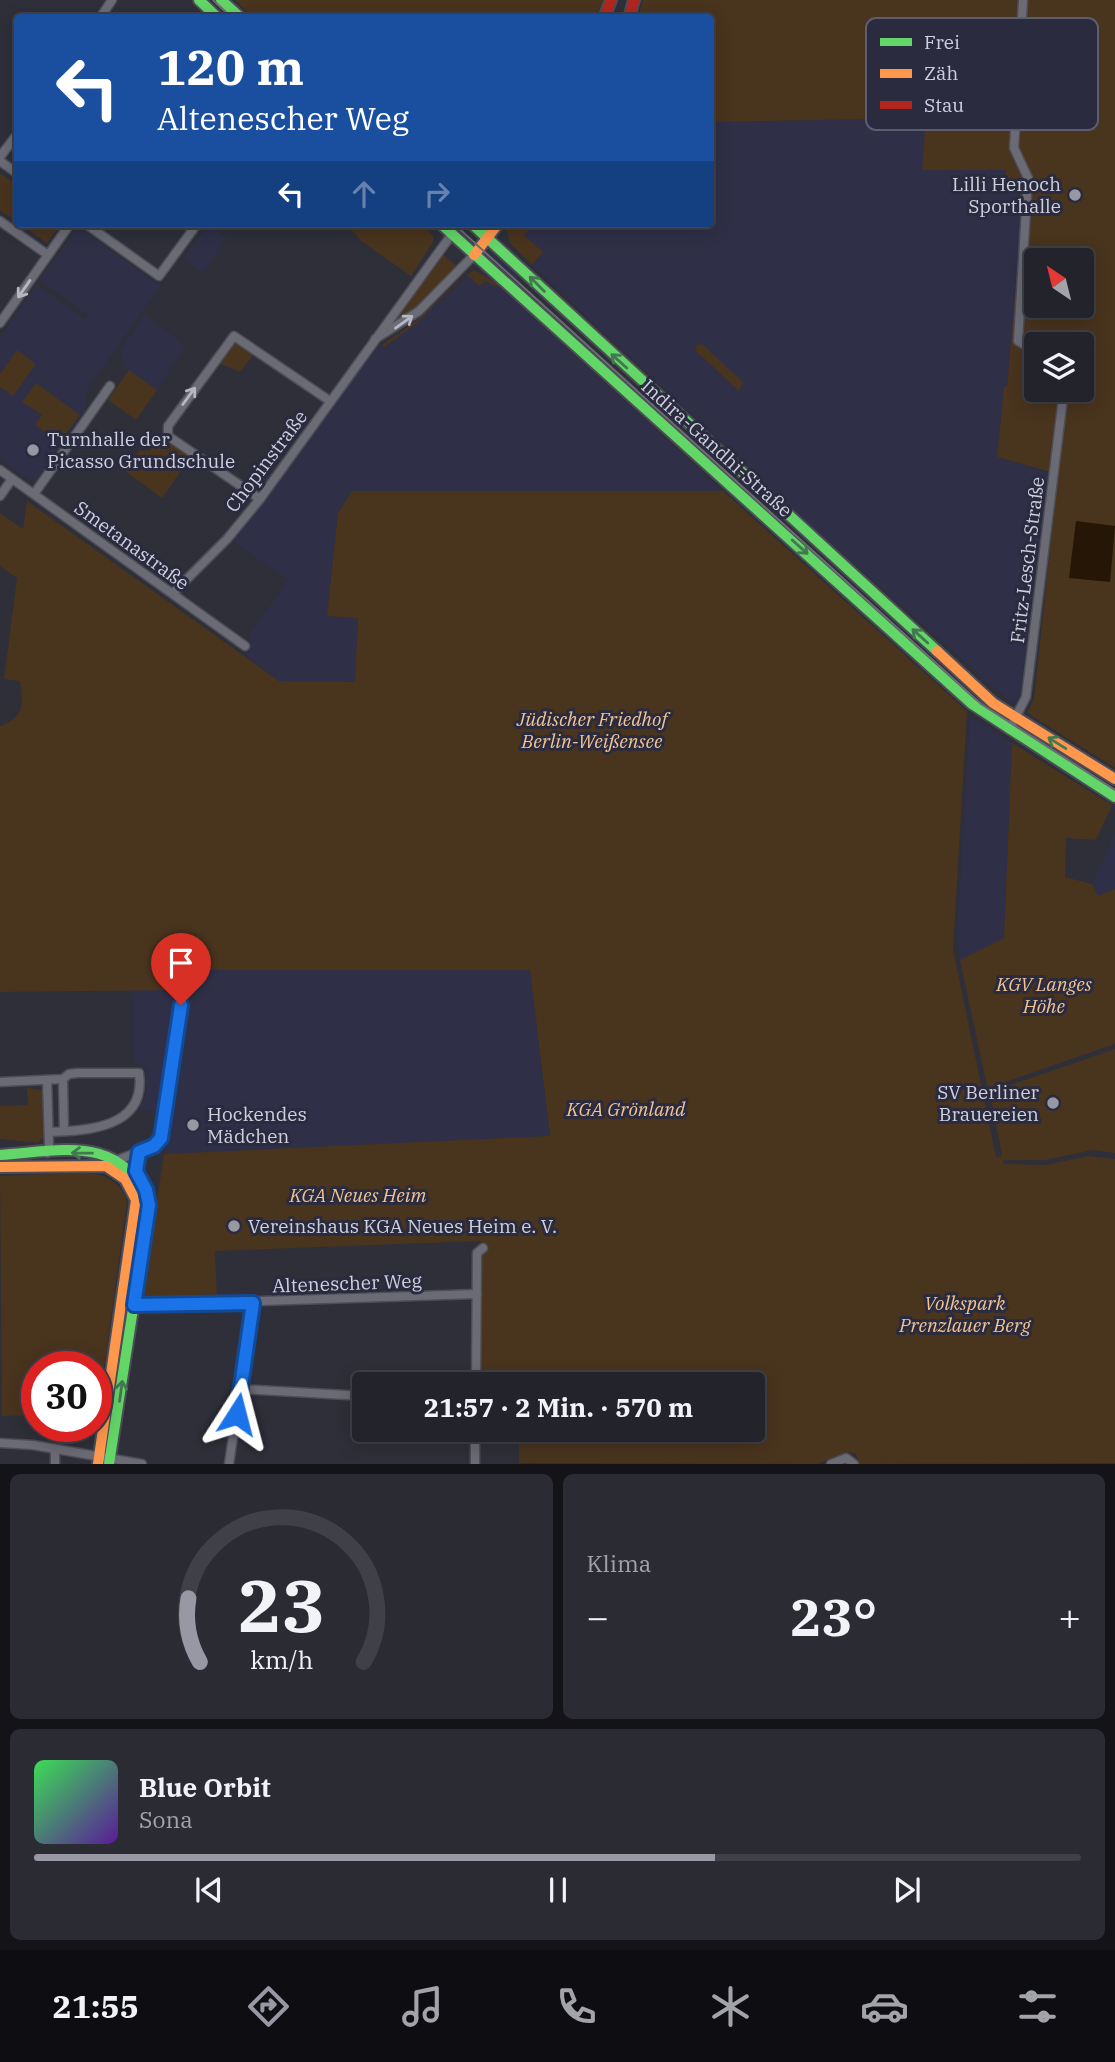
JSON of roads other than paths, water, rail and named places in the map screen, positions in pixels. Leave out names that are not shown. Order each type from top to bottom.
[{"type":"main road","points":[[199,0],[214,14]]},
{"type":"main road","points":[[222,0],[237,14]]},
{"type":"main road","name":"Indira-Gandhi-Straße","points":[[445,228],[968,700],[1009,730],[1115,797]]},
{"type":"main road","points":[[452,234],[457,228]]},
{"type":"main road","name":"Indira-Gandhi-Straße","points":[[477,228],[970,682],[1017,718],[1110,776]]},
{"type":"main road","points":[[474,255],[495,228]]},
{"type":"main road","points":[[564,333],[575,321]]},
{"type":"main road","points":[[1098,786],[1110,776]]},
{"type":"main road","points":[[0,1154],[84,1152],[121,1159],[136,1171],[146,1190],[149,1205],[134,1305],[104,1460]]},
{"type":"main road","points":[[0,1167],[106,1166],[125,1179],[136,1200],[104,1460]]},
{"type":"street","points":[[1022,18],[1023,0]]},
{"type":"street","points":[[1015,130],[1014,148],[1028,178],[1018,341],[1024,344]]},
{"type":"street","points":[[14,138],[0,159],[14,171]]},
{"type":"street","points":[[0,221],[48,256]]},
{"type":"street","points":[[0,323],[67,228]]},
{"type":"street","points":[[92,228],[159,276],[194,228]]},
{"type":"street","name":"Chopinstraße","points":[[173,593],[260,499],[452,234]]},
{"type":"street","name":"Chopinstraße","points":[[375,339],[419,311],[474,255]]},
{"type":"street","points":[[260,499],[168,436],[168,426],[182,406],[234,336],[330,401]]},
{"type":"street","points":[[34,494],[110,386]]},
{"type":"street","name":"Fritz-Lesch-Straße","points":[[1009,730],[1026,697],[1063,402]]},
{"type":"street","name":"Smetanastraße","points":[[0,470],[245,646]]},
{"type":"street","points":[[0,496],[12,479]]},
{"type":"street","points":[[106,1166],[154,1146],[161,1138],[183,988]]},
{"type":"street","points":[[0,1082],[63,1079],[69,1074],[78,1073],[136,1072],[140,1076],[135,1101],[123,1116],[98,1129],[49,1132]]},
{"type":"street","points":[[63,1079],[64,1131]]},
{"type":"street","points":[[47,1080],[47,1153]]},
{"type":"street","points":[[136,1171],[139,1152]]},
{"type":"street","points":[[476,1372],[477,1253],[482,1248]]},
{"type":"street","name":"Altenescher Weg","points":[[134,1305],[477,1294]]},
{"type":"street","points":[[229,1464],[253,1303]]},
{"type":"street","points":[[240,1389],[352,1395]]},
{"type":"street","points":[[475,1442],[475,1464]]},
{"type":"street","points":[[0,1443],[55,1449],[104,1460],[142,1464]]},
{"type":"street","points":[[55,1449],[55,1464]]},
{"type":"street","points":[[831,1464],[852,1461]]},
{"type":"tram line","points":[[213,0],[228,14]]},
{"type":"tram line","points":[[458,228],[981,704],[1115,790]]},
{"type":"place","name":"Lilli Henoch Sporthalle","points":[[1075,195]]},
{"type":"place","name":"Turnhalle der Picasso Grundschule","points":[[33,450]]},
{"type":"place","name":"SV Berliner Brauereien","points":[[1053,1103]]},
{"type":"place","name":"Hockendes Mädchen","points":[[193,1125]]},
{"type":"place","name":"Vereinshaus KGA Neues Heim e. V.","points":[[234,1226]]},
{"type":"park label","name":"Jüdischer Friedhof Berlin-Weißensee","points":[[592,730]]},
{"type":"park label","name":"KGV Langes Höhe","points":[[1044,995]]},
{"type":"park label","name":"KGA Grönland","points":[[626,1109]]},
{"type":"park label","name":"KGA Neues Heim","points":[[358,1195]]},
{"type":"park label","name":"Volkspark Prenzlauer Berg","points":[[965,1314]]}]
